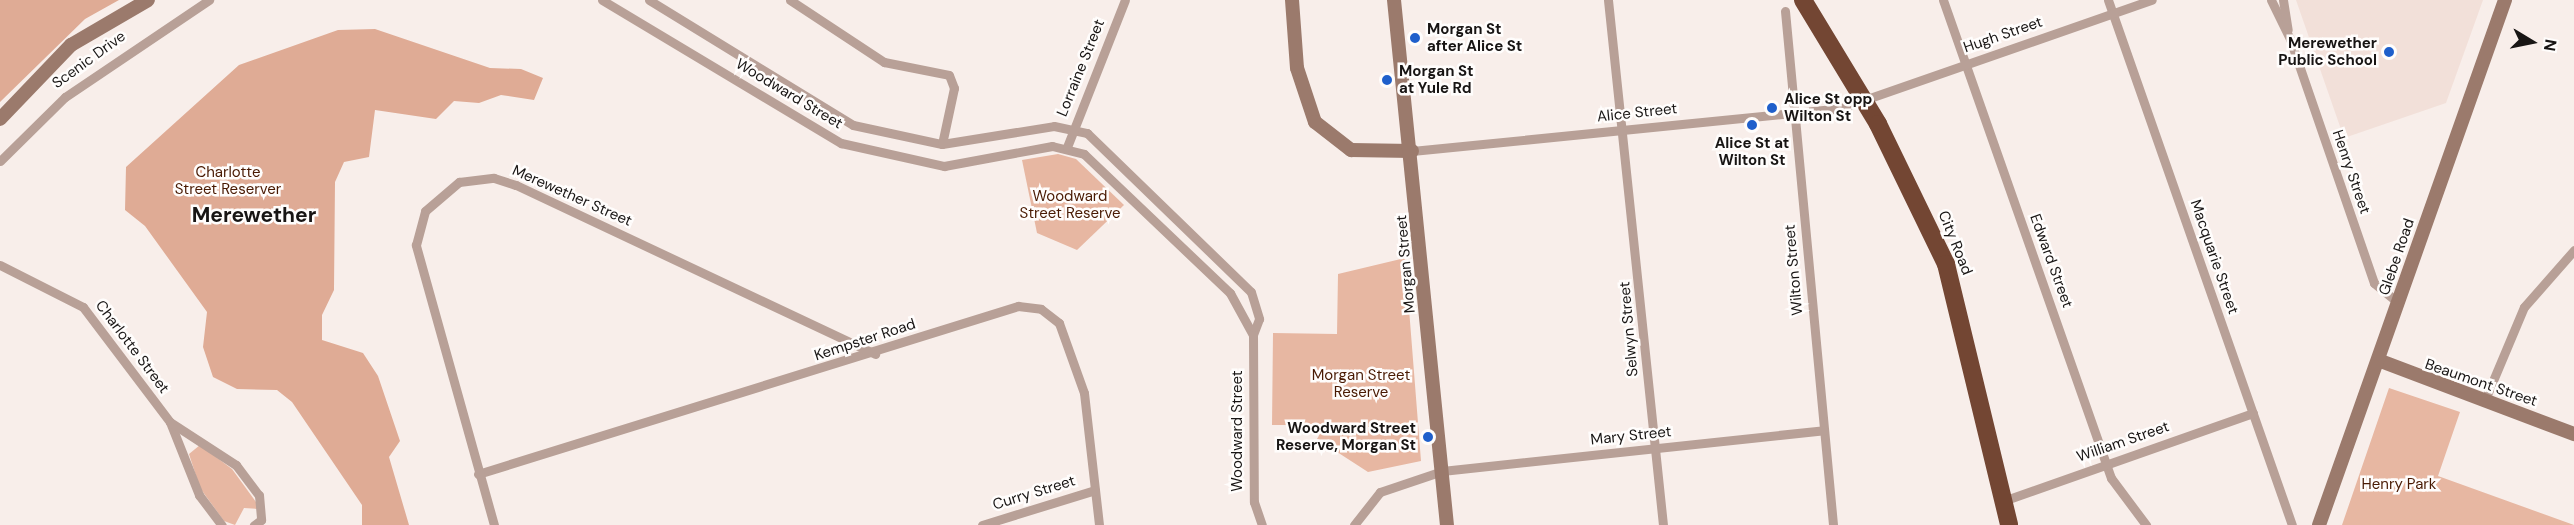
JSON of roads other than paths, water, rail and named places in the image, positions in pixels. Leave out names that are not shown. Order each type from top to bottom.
[{"type":"highway","name":"City Road","points":[[1803,0],[1864,102],[1946,264],[2009,525]]},
{"type":"street","name":"Scenic Drive","points":[[0,119],[71,45],[148,0]]},
{"type":"street","name":"Scenic Drive","points":[[0,161],[64,97],[209,0]]},
{"type":"street","name":"Woodward Street","points":[[602,0],[841,143],[944,166],[1067,147],[1084,154],[1230,293],[1253,335]]},
{"type":"street","name":"Woodward Street","points":[[649,0],[844,120],[942,144],[1073,127],[1087,133],[1251,292],[1259,319],[1253,335],[1254,502],[1262,525]]},
{"type":"street","points":[[790,0],[884,62],[949,75],[954,88],[942,144]]},
{"type":"street","name":"Lorraine Street","points":[[1067,147],[1125,0]]},
{"type":"street","points":[[1292,0],[1297,68],[1315,122],[1351,150],[1412,151]]},
{"type":"street","name":"Morgan Street","points":[[1394,0],[1412,151],[1447,525]]},
{"type":"street","name":"Selwyn Street","points":[[1608,0],[1625,129],[1662,525]]},
{"type":"street","name":"Edward Street","points":[[1943,0],[2111,478],[2146,525]]},
{"type":"street","name":"Macquarie Street","points":[[2108,0],[2292,525]]},
{"type":"street","name":"Hugh Street","points":[[1864,102],[1965,64],[2152,0]]},
{"type":"street","name":"Henry Street","points":[[2271,0],[2290,39],[2374,283],[2399,303]]},
{"type":"street","name":"Henry Street","points":[[2283,0],[2290,39]]},
{"type":"street","name":"Glebe Road","points":[[2319,525],[2505,0]]},
{"type":"street","name":"Wilton Street","points":[[1785,11],[1833,525]]},
{"type":"street","name":"Alice Street","points":[[1412,151],[1794,113],[1864,102]]},
{"type":"street","name":"Merewether Street","points":[[494,525],[416,245],[425,211],[459,182],[494,178],[516,184],[875,354]]},
{"type":"street","points":[[2484,402],[2524,306],[2574,250]]},
{"type":"street","name":"Charlotte Street","points":[[0,265],[83,307],[170,422],[199,495],[222,525]]},
{"type":"street","name":"Kempster Road","points":[[478,474],[875,354],[1018,306],[1041,309],[1059,323],[1084,393],[1099,525]]},
{"type":"street","name":"Beaumont Street","points":[[2378,360],[2484,402],[2574,434]]},
{"type":"street","name":"William Street","points":[[2003,501],[2253,413]]},
{"type":"street","name":"Charlotte Street","points":[[170,422],[236,465],[259,495],[261,520],[254,525]]},
{"type":"street","name":"Mary Street","points":[[1354,525],[1380,492],[1442,471],[1824,430]]},
{"type":"street","name":"Curry Street","points":[[982,525],[1095,490]]},
{"type":"place","name":"Morgan St after Alice St","points":[[1415,38]]},
{"type":"place","name":"Merewether Public School","points":[[2389,52]]},
{"type":"place","name":"Morgan St at Yule Rd","points":[[1387,80]]},
{"type":"place","name":"Alice St opp Wilton St","points":[[1772,108]]},
{"type":"place","name":"Alice St at Wilton St","points":[[1752,125]]},
{"type":"place","name":"Woodward Street Reserve, Morgan St","points":[[1428,437]]},
{"type":"district","name":"Merewether","points":[[254,215]]},
{"type":"park label","name":"Charlotte Street Reserver","points":[[228,180]]},
{"type":"park label","name":"Woodward Street Reserve","points":[[1070,204]]},
{"type":"park label","name":"Morgan Street Reserve","points":[[1361,384]]},
{"type":"park label","name":"Henry Park","points":[[2399,485]]}]
